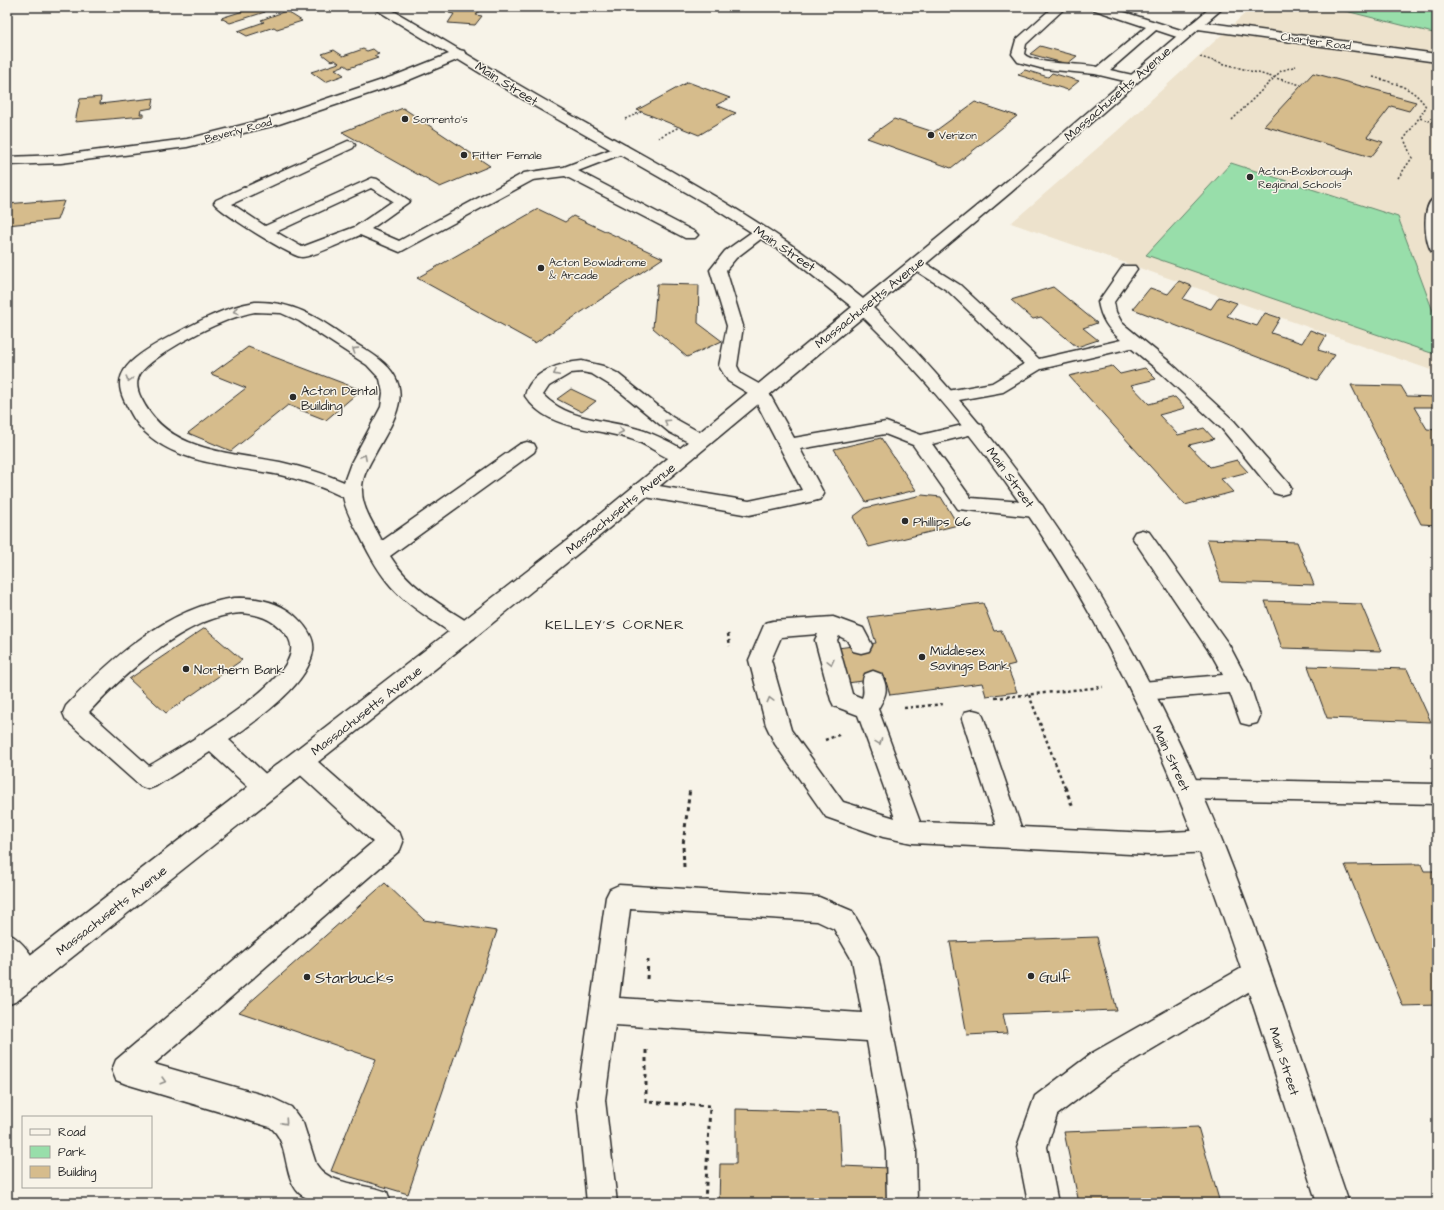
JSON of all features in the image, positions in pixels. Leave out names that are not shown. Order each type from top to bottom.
[{"type":"main road","name":"Main Street","points":[[378,7],[526,95],[725,208],[822,274],[863,307],[948,396],[975,428],[1035,510],[1101,616],[1142,691],[1187,789],[1209,842],[1256,973],[1333,1203]]},
{"type":"main road","name":"Massachusetts Avenue","points":[[7,991],[466,632],[682,457],[1005,190],[1183,35],[1218,7]]},
{"type":"main road","name":"Charter Road","points":[[1196,25],[1437,58]]},
{"type":"main road","name":"Beverly Road","points":[[7,161],[61,159],[187,143],[271,122],[399,79],[459,54]]},
{"type":"lane","points":[[1060,7],[1020,43],[1018,54],[1022,59],[1044,65],[1101,71],[1133,78]]},
{"type":"lane","points":[[1096,7],[1183,35]]},
{"type":"lane","points":[[1101,71],[1154,26]]},
{"type":"lane","points":[[264,232],[372,182],[403,201],[360,230],[301,253],[264,232],[221,203],[348,145]]},
{"type":"lane","points":[[360,230],[400,247],[529,176],[566,171],[622,149]]},
{"type":"lane","points":[[566,171],[690,235]]},
{"type":"lane","points":[[1437,202],[1434,205],[1433,236],[1437,249]]},
{"type":"lane","points":[[641,490],[750,508],[814,494],[760,392],[734,377],[728,370],[728,361],[734,332],[734,321],[718,274],[720,266],[723,262],[761,232]]},
{"type":"lane","points":[[916,264],[954,288],[1035,366]]},
{"type":"lane","points":[[1129,269],[1106,302],[1108,312],[1115,326],[1166,368],[1228,425],[1281,488]]},
{"type":"lane","points":[[352,493],[325,482],[296,473],[218,458],[174,443],[153,430],[141,416],[128,389],[129,377],[138,366],[152,355],[211,320],[233,311],[266,307],[287,310],[302,316],[378,366],[384,372],[391,385],[392,398],[390,406],[355,476],[352,493],[358,511],[379,554],[401,585],[466,632]]},
{"type":"lane","points":[[948,396],[997,388],[1035,366],[1134,342]]},
{"type":"lane","points":[[682,457],[640,436],[584,424],[561,416],[541,404],[534,396],[534,392],[543,381],[556,373],[574,367],[589,368],[608,375],[622,383],[661,418],[701,441]]},
{"type":"lane","points":[[789,446],[886,428],[920,441],[965,504],[1035,510]]},
{"type":"lane","points":[[920,441],[975,428]]},
{"type":"lane","points":[[379,554],[527,448]]},
{"type":"lane","points":[[1142,537],[1221,651],[1238,683],[1249,716]]},
{"type":"lane","points":[[238,606],[262,608],[283,617],[297,629],[303,641],[304,648],[298,663],[287,680],[272,694],[212,739],[148,779],[74,714],[99,686],[138,653],[168,633],[194,619],[218,610],[238,606]]},
{"type":"lane","points":[[833,625],[826,640],[842,700],[867,709]]},
{"type":"lane","points":[[861,645],[855,634],[833,625],[772,630],[760,660],[777,725],[783,737],[835,810],[883,826],[912,832],[1012,836],[1085,842],[1150,844],[1209,842]]},
{"type":"lane","points":[[873,680],[875,694],[867,709],[912,832]]},
{"type":"lane","points":[[1142,691],[1238,683]]},
{"type":"lane","points":[[973,719],[1012,836]]},
{"type":"lane","points":[[212,739],[266,789]]},
{"type":"lane","points":[[301,761],[392,842],[126,1070],[270,1112],[283,1118],[291,1130],[303,1170],[310,1181],[318,1187],[376,1203]]},
{"type":"lane","points":[[1187,789],[1437,794]]},
{"type":"lane","points":[[602,1203],[591,1100],[619,897],[819,909],[843,920],[865,956],[901,1151],[902,1203]]},
{"type":"lane","points":[[7,946],[28,974]]},
{"type":"lane","points":[[1043,1203],[1032,1147],[1045,1106],[1102,1063],[1256,973]]},
{"type":"lane","points":[[604,1011],[878,1028]]},
{"type":"path","points":[[1199,56],[1301,85]]},
{"type":"path","points":[[1232,120],[1281,71],[1298,65]]},
{"type":"path","points":[[1369,76],[1404,85],[1414,91],[1426,107],[1404,139],[1412,158],[1398,178]]},
{"type":"path","points":[[1419,118],[1437,123]]},
{"type":"path","points":[[991,699],[1106,686]]},
{"type":"path","points":[[1029,695],[1085,842]]},
{"type":"path","points":[[898,709],[952,703]]},
{"type":"path","points":[[823,741],[844,733]]},
{"type":"path","points":[[685,872],[682,845],[690,788]]},
{"type":"path","points":[[646,1050],[646,1102],[710,1106],[705,1203]]},
{"type":"shaded area","name":"Acton-Boxborough Regional Schools","points":[[1252,7],[1437,7],[1437,380],[1431,370],[1011,223],[1116,132]]},
{"type":"green space","points":[[1330,7],[1437,7],[1437,34]]},
{"type":"green space","points":[[1231,163],[1398,217],[1437,322],[1437,355],[1146,255]]},
{"type":"building","points":[[256,7],[265,12],[230,23],[221,18]]},
{"type":"building","points":[[454,7],[482,7],[476,15],[482,16],[475,25],[448,23],[454,14],[449,13]]},
{"type":"building","points":[[286,11],[302,21],[277,29],[274,27],[247,36],[238,31],[264,22],[261,20]]},
{"type":"building","points":[[1040,46],[1077,56],[1067,64],[1030,54]]},
{"type":"building","points":[[363,49],[367,51],[373,49],[379,54],[374,56],[378,58],[349,68],[345,65],[335,69],[344,75],[325,82],[311,72],[339,63],[335,60],[331,61],[322,54],[334,50],[343,56]]},
{"type":"building","points":[[1025,70],[1048,77],[1052,73],[1079,81],[1068,90],[1018,75]]},
{"type":"building","points":[[1313,73],[1416,102],[1409,111],[1391,106],[1367,137],[1383,142],[1371,157],[1264,126]]},
{"type":"building","points":[[688,82],[730,98],[716,105],[736,113],[699,135],[637,110]]},
{"type":"building","points":[[101,97],[100,104],[154,98],[152,108],[141,110],[140,114],[144,114],[144,116],[75,122],[80,99]]},
{"type":"building","name":"Verizon","points":[[975,102],[1017,116],[951,168],[867,138],[894,119],[934,132]]},
{"type":"building","points":[[403,108],[490,166],[440,187],[342,132]]},
{"type":"building","points":[[42,201],[41,203],[64,201],[57,220],[7,225],[7,204]]},
{"type":"building","name":"Acton Bowladrome & Arcade","points":[[538,209],[565,222],[573,216],[663,258],[535,343],[417,278]]},
{"type":"building","points":[[1179,281],[1192,286],[1183,299],[1211,309],[1219,297],[1237,303],[1227,316],[1257,326],[1265,313],[1280,318],[1271,333],[1302,343],[1310,330],[1326,336],[1318,350],[1335,355],[1317,380],[1133,309],[1150,288],[1168,294]]},
{"type":"building","points":[[657,284],[699,285],[698,323],[722,341],[687,357],[653,328]]},
{"type":"building","points":[[1053,287],[1097,323],[1083,328],[1098,340],[1077,347],[1041,317],[1033,319],[1011,300]]},
{"type":"building","name":"Acton Dental Building","points":[[248,347],[361,390],[326,420],[288,405],[231,451],[188,433],[246,388],[211,374]]},
{"type":"building","points":[[1112,366],[1120,374],[1145,368],[1156,379],[1131,385],[1149,404],[1175,397],[1185,408],[1159,415],[1178,435],[1204,428],[1214,439],[1189,445],[1210,467],[1237,460],[1248,472],[1221,479],[1233,492],[1185,505],[1069,376]]},
{"type":"building","points":[[1351,385],[1401,386],[1407,396],[1437,397],[1437,407],[1414,407],[1427,429],[1437,430],[1437,440],[1432,440],[1437,448],[1437,525],[1421,524]]},
{"type":"building","points":[[571,389],[596,401],[582,412],[557,399]]},
{"type":"building","name":"Phillips 66","points":[[881,438],[916,490],[866,502],[834,449]]},
{"type":"building","name":"Phillips 66","points":[[922,495],[941,497],[958,525],[869,547],[853,517],[865,508]]},
{"type":"building","points":[[1207,539],[1297,542],[1314,585],[1221,582]]},
{"type":"building","points":[[1265,601],[1361,604],[1381,651],[1282,648]]},
{"type":"building","name":"Middlesex Savings Bank","points":[[983,603],[994,631],[1001,630],[1015,664],[1007,666],[1017,692],[986,696],[982,683],[890,695],[885,678],[840,684],[830,649],[876,643],[868,617]]},
{"type":"building","name":"Northern Bank","points":[[205,628],[242,660],[166,713],[129,679]]},
{"type":"building","points":[[1308,666],[1407,669],[1431,722],[1327,718]]},
{"type":"building","points":[[1421,864],[1424,871],[1437,871],[1437,1005],[1403,1006],[1345,865]]},
{"type":"building","points":[[385,883],[424,920],[497,931],[408,1194],[331,1171],[376,1059],[239,1012]]},
{"type":"building","name":"Gulf","points":[[1097,937],[1116,1010],[1003,1014],[1007,1033],[967,1035],[950,942]]},
{"type":"building","points":[[736,1109],[839,1112],[842,1166],[889,1168],[890,1203],[719,1203],[720,1164],[736,1164]]},
{"type":"building","points":[[1198,1127],[1220,1203],[1079,1203],[1064,1132]]},
{"type":"place","name":"Sorrento's","points":[[405,119]]},
{"type":"place","name":"Verizon","points":[[931,135]]},
{"type":"place","name":"Fitter Female","points":[[464,155]]},
{"type":"place","name":"Acton-Boxborough Regional Schools","points":[[1250,177]]},
{"type":"place","name":"Acton Bowladrome & Arcade","points":[[541,268]]},
{"type":"place","name":"Acton Dental Building","points":[[293,397]]},
{"type":"place","name":"Phillips 66","points":[[905,521]]},
{"type":"place","name":"Middlesex Savings Bank","points":[[922,657]]},
{"type":"place","name":"Northern Bank","points":[[186,669]]},
{"type":"place","name":"Gulf","points":[[1031,976]]},
{"type":"place","name":"Starbucks","points":[[307,977]]},
{"type":"district","name":"KELLEY'S CORNER","points":[[615,624]]}]
